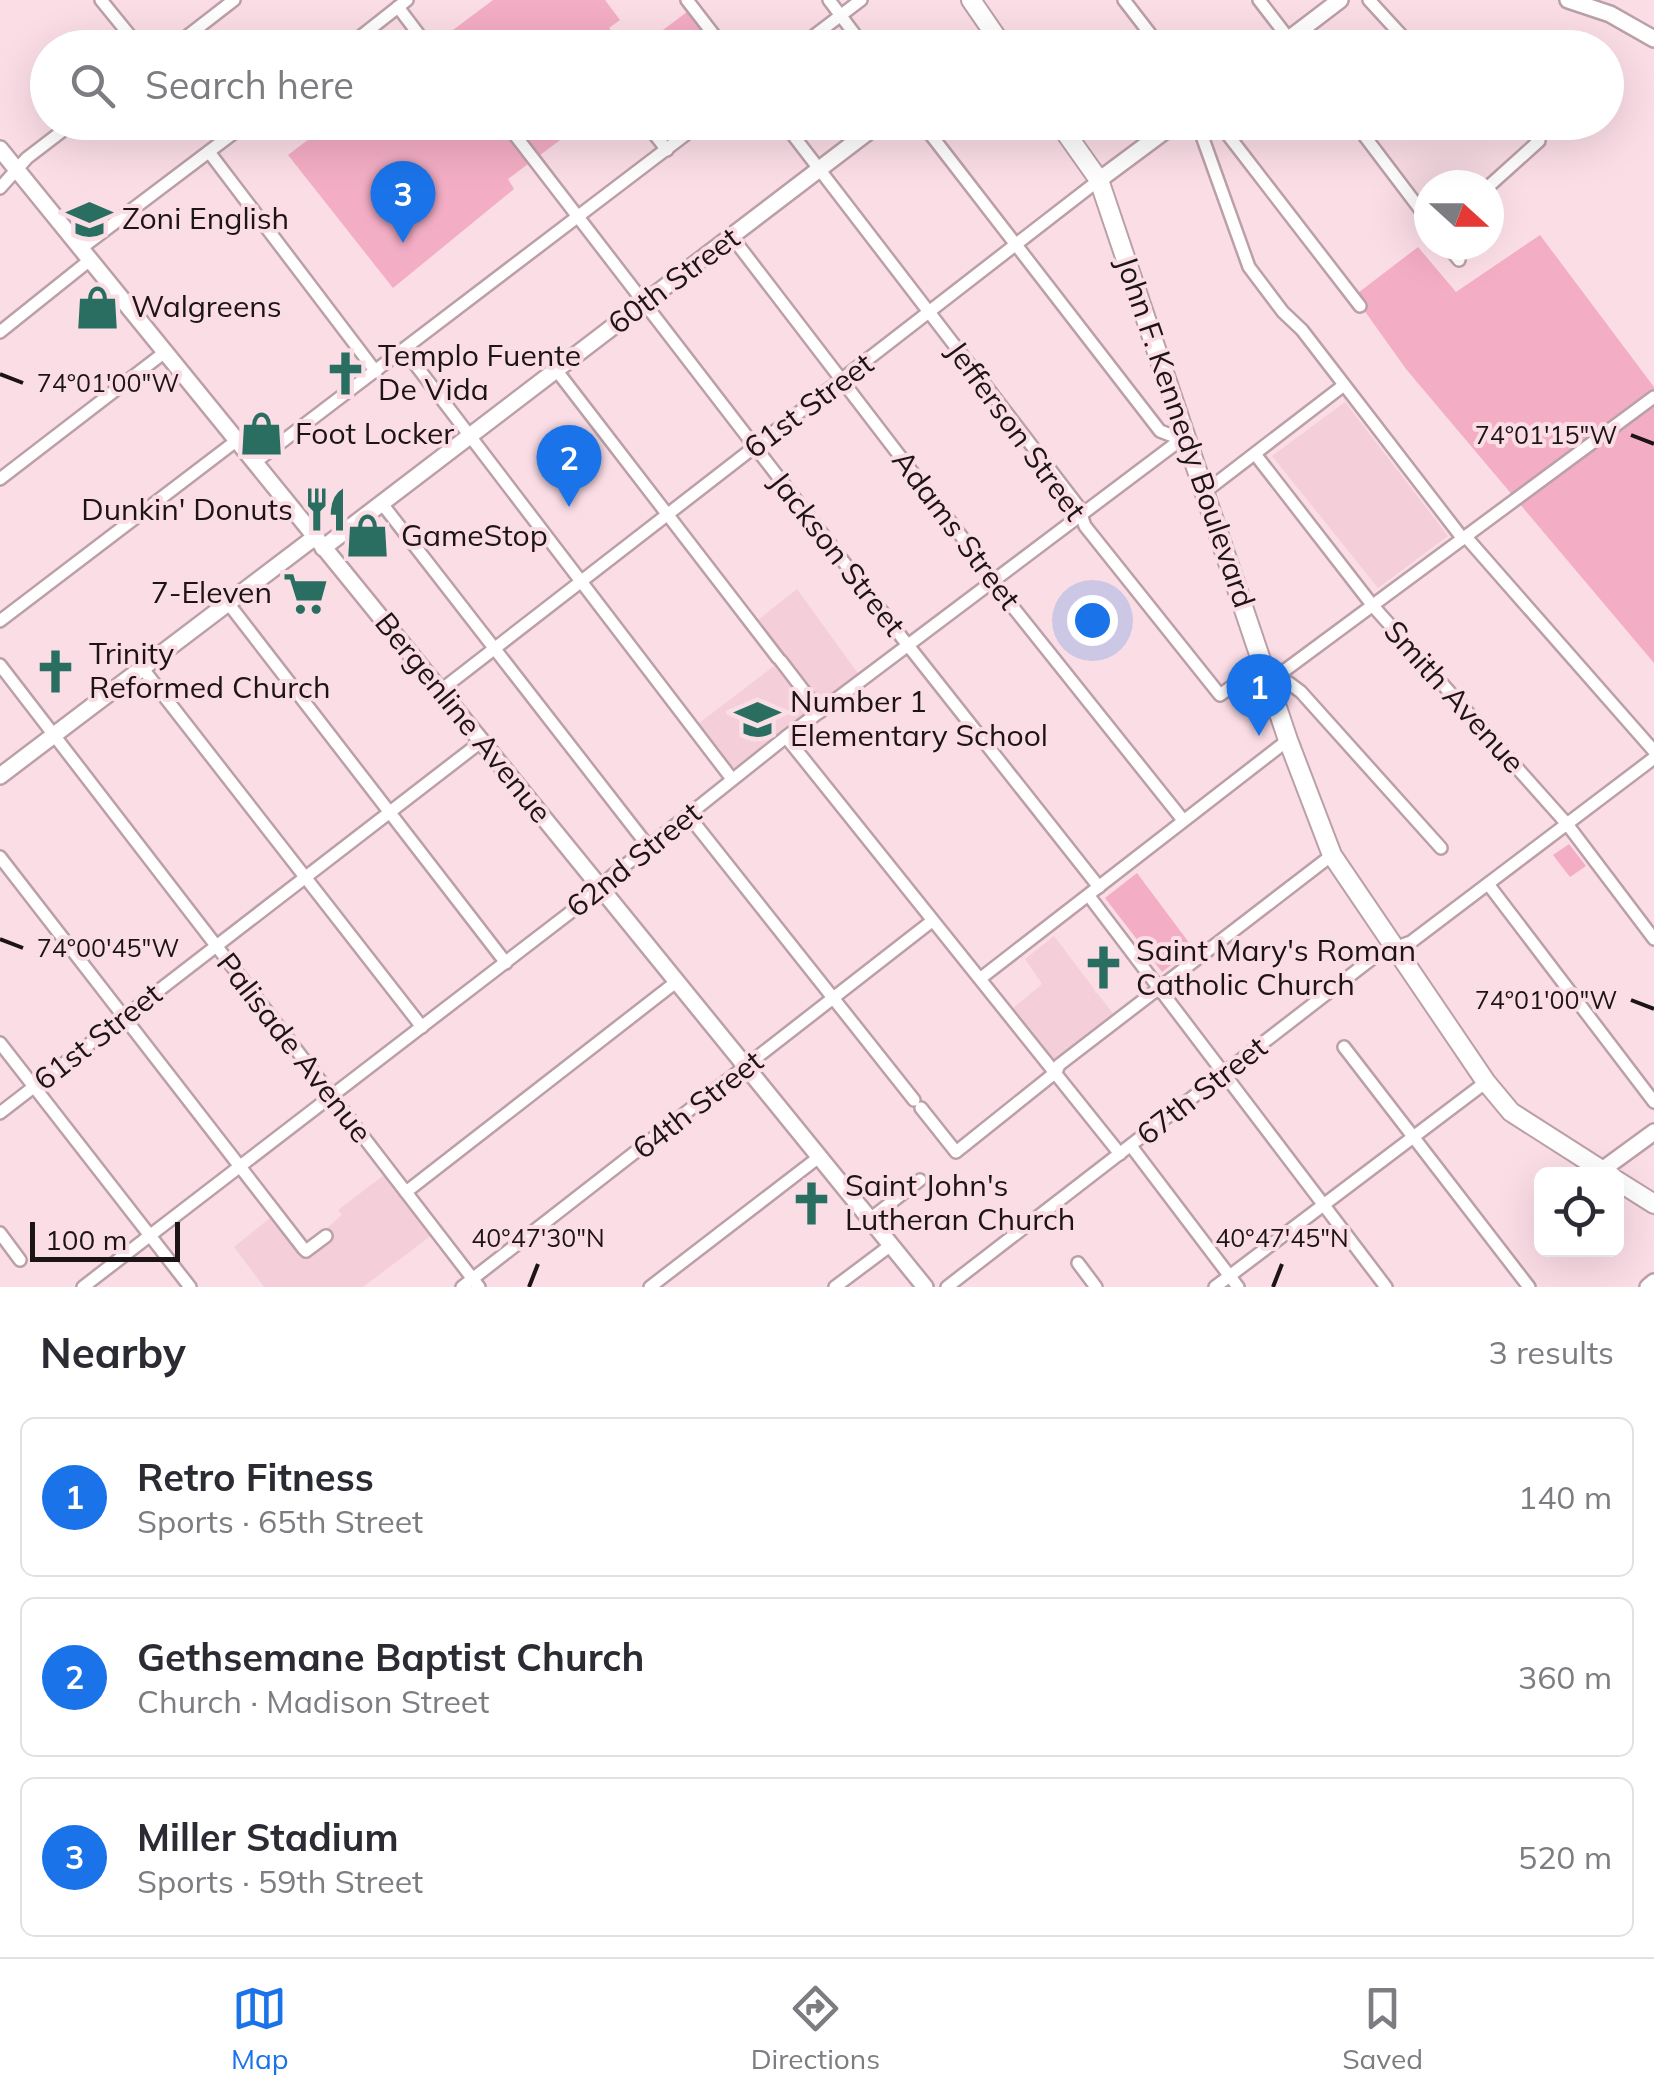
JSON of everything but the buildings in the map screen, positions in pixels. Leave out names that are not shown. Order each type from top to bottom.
[{"type":"main road","points":[[971,0],[992,30]]},
{"type":"main road","name":"John F. Kennedy Boulevard","points":[[1071,140],[1099,180],[1288,740],[1332,855],[1510,1112],[1596,1167]]},
{"type":"main road","name":"John F. Kennedy Boulevard","points":[[1624,1185],[1654,1204]]},
{"type":"street","points":[[101,0],[125,30]]},
{"type":"street","points":[[195,30],[234,0]]},
{"type":"street","points":[[383,0],[399,6],[416,30]]},
{"type":"street","points":[[688,0],[710,30]]},
{"type":"street","points":[[828,0],[852,30]]},
{"type":"street","points":[[821,30],[861,0]]},
{"type":"street","points":[[1124,0],[1147,30]]},
{"type":"street","points":[[1259,0],[1278,30]]},
{"type":"street","points":[[1304,30],[1340,0]]},
{"type":"street","points":[[1369,0],[1396,30]]},
{"type":"street","points":[[1568,0],[1610,14],[1654,39]]},
{"type":"street","points":[[369,30],[399,6]]},
{"type":"street","points":[[0,188],[27,158],[50,140]]},
{"type":"street","points":[[0,332],[85,254],[225,140]]},
{"type":"street","name":"Jackson Street","points":[[519,140],[1094,891],[1158,989],[1386,1287]]},
{"type":"street","points":[[659,140],[667,150]]},
{"type":"street","points":[[254,463],[680,140]]},
{"type":"street","name":"Jefferson Street","points":[[797,140],[1078,506],[1085,526],[1220,695],[1266,673]]},
{"type":"street","name":"60th Street","points":[[0,776],[228,603],[383,505],[858,140]]},
{"type":"street","points":[[935,140],[1160,431],[1187,435]]},
{"type":"street","name":"61st Street","points":[[441,690],[1153,140]]},
{"type":"street","points":[[1203,140],[1249,267],[1465,538],[1654,755]]},
{"type":"street","points":[[1232,140],[1360,306]]},
{"type":"street","points":[[1368,140],[1414,201]]},
{"type":"street","points":[[1504,172],[1538,140]]},
{"type":"street","name":"Bergenline Avenue","points":[[0,149],[926,1287]]},
{"type":"street","points":[[209,152],[376,372]]},
{"type":"street","name":"Adams Street","points":[[732,238],[1183,820]]},
{"type":"street","points":[[405,351],[732,780]]},
{"type":"street","points":[[0,479],[164,352]]},
{"type":"street","points":[[558,370],[820,712]]},
{"type":"street","points":[[1206,492],[1344,385]]},
{"type":"street","points":[[1266,673],[1373,606],[1654,397]]},
{"type":"street","name":"62nd Street","points":[[83,1287],[506,962],[786,738],[1187,435]]},
{"type":"street","points":[[0,621],[236,440]]},
{"type":"street","name":"Smith Avenue","points":[[1255,454],[1373,606],[1567,824],[1654,939]]},
{"type":"street","points":[[383,505],[648,846]]},
{"type":"street","points":[[228,603],[506,962]]},
{"type":"street","name":"Palisade Avenue","points":[[0,665],[406,1192],[471,1284]]},
{"type":"street","points":[[144,669],[422,1027]]},
{"type":"street","points":[[1266,673],[1301,692],[1442,848]]},
{"type":"street","points":[[786,738],[1056,1072],[1126,1150],[1238,1287]]},
{"type":"street","points":[[980,978],[1288,740]]},
{"type":"street","name":"61st Street","points":[[0,1113],[482,742]]},
{"type":"street","name":"67th Street","points":[[946,1287],[1378,954],[1411,942],[1654,755]]},
{"type":"street","points":[[688,816],[956,1152],[1060,1066],[1332,855]]},
{"type":"street","points":[[0,858],[306,1251],[326,1236]]},
{"type":"street","points":[[1488,884],[1654,1102]]},
{"type":"street","name":"64th Street","points":[[471,1284],[932,921]]},
{"type":"street","points":[[406,1192],[676,982]]},
{"type":"street","points":[[0,1043],[190,1287]]},
{"type":"street","points":[[1344,1047],[1529,1287]]},
{"type":"street","points":[[1215,1287],[1486,1082]]},
{"type":"street","points":[[1617,1167],[1654,1132]]},
{"type":"street","points":[[650,1287],[819,1157]]},
{"type":"street","points":[[870,1220],[920,1180]]},
{"type":"street","points":[[0,1233],[20,1260]]},
{"type":"street","points":[[836,1287],[891,1245]]},
{"type":"street","points":[[1078,1263],[1096,1287]]},
{"type":"street","points":[[1648,1287],[1654,1282]]},
{"type":"shaded area","points":[[493,0],[605,0],[620,20],[611,30],[453,30]]},
{"type":"shaded area","points":[[687,12],[701,30],[663,30]]},
{"type":"shaded area","points":[[308,140],[560,140],[508,179],[514,189],[393,288],[288,155]]},
{"type":"shaded area","points":[[1540,235],[1654,387],[1654,663],[1406,369],[1354,296],[1414,250],[1414,260],[1429,260],[1456,292]]},
{"type":"shaded area","points":[[1345,402],[1448,536],[1378,588],[1272,456]]},
{"type":"shaded area","points":[[797,589],[862,679],[820,710],[753,624]]},
{"type":"shaded area","name":"Number 1 Elementary School","points":[[779,662],[818,712],[734,778],[694,727]]},
{"type":"shaded area","points":[[1569,844],[1586,866],[1570,877],[1553,855]]},
{"type":"shaded area","points":[[1137,873],[1193,948],[1162,972],[1105,898]]},
{"type":"shaded area","points":[[1054,936],[1114,1015],[1054,1063],[1012,1009],[1042,984],[1025,959]]},
{"type":"shaded area","points":[[388,1172],[432,1235],[363,1287],[264,1287],[234,1247],[276,1213],[303,1248],[342,1215],[338,1210]]},
{"type":"place","name":"Zoni English","points":[[89,219]]},
{"type":"place","name":"Miller Stadium","points":[[403,243]]},
{"type":"place","name":"Walgreens","points":[[98,307]]},
{"type":"place","name":"Templo Fuente De Vida","points":[[345,373]]},
{"type":"place","name":"Foot Locker","points":[[262,434]]},
{"type":"place","name":"Gethsemane Baptist Church","points":[[569,507]]},
{"type":"place","name":"Dunkin' Donuts","points":[[326,510]]},
{"type":"place","name":"GameStop","points":[[368,536]]},
{"type":"place","name":"7-Eleven","points":[[305,593]]},
{"type":"place","name":"Trinity Reformed Church","points":[[56,671]]},
{"type":"place","name":"Number 1 Elementary School","points":[[757,719]]},
{"type":"place","name":"Retro Fitness","points":[[1259,736]]},
{"type":"place","name":"Saint Mary's Roman Catholic Church","points":[[1103,968]]},
{"type":"place","name":"Saint John's Lutheran Church","points":[[812,1203]]}]
